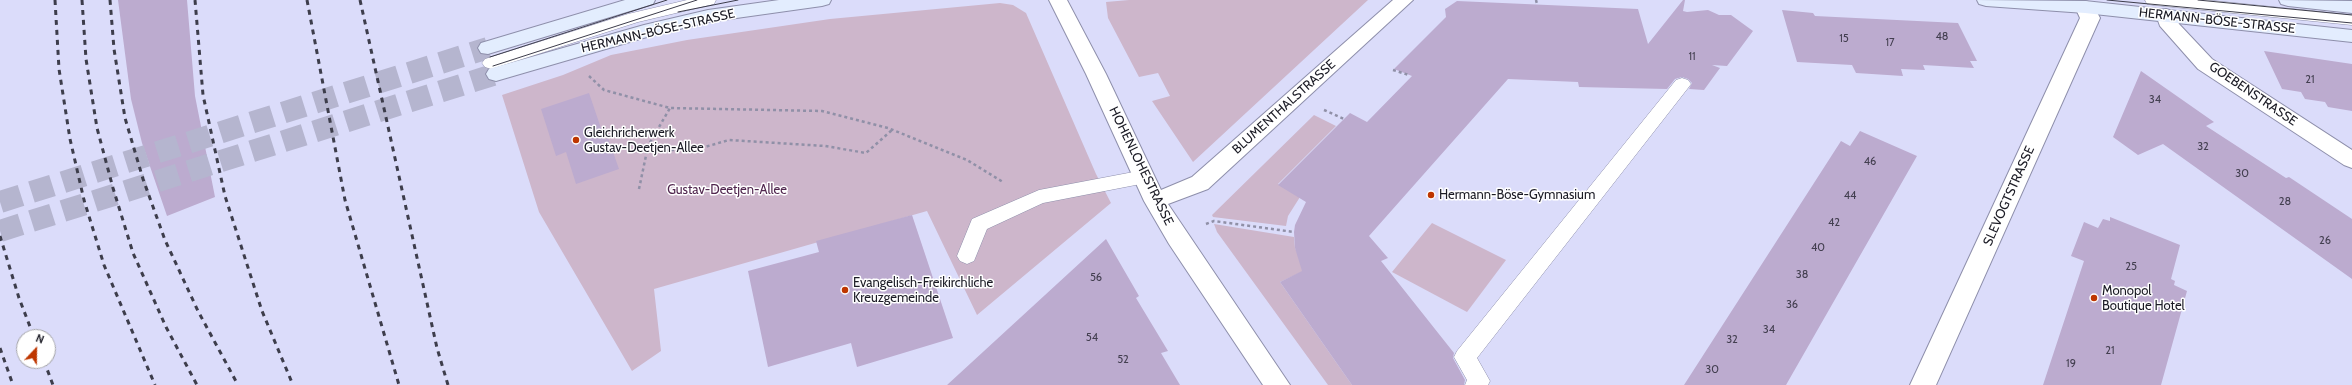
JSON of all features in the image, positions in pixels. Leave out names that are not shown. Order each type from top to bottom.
[{"type":"main road","points":[[492,62],[646,0]]},
{"type":"main road","name":"HERMANN-BÖSE-STRASSE","points":[[492,62],[575,50],[708,16],[822,0]]},
{"type":"main road","name":"HERMANN-BÖSE-STRASSE","points":[[1986,0],[2085,7],[2352,36]]},
{"type":"main road","points":[[2288,0],[2352,6]]},
{"type":"street","name":"HOHENLOHESTRASSE","points":[[1058,0],[1096,74],[1155,201],[1177,238],[1277,385]]},
{"type":"street","name":"BLUMENTHALSTRASSE","points":[[1155,201],[1200,183],[1404,0]]},
{"type":"street","name":"SLEVOGTSTRASSE","points":[[1923,385],[2090,18],[2085,7]]},
{"type":"street","name":"GOEBENSTRASSE","points":[[2166,15],[2170,26],[2206,64],[2352,160]]},
{"type":"lane","points":[[492,62],[634,18],[683,0]]},
{"type":"lane","points":[[634,18],[708,0]]},
{"type":"lane","points":[[2153,0],[2352,20]]},
{"type":"lane","points":[[1476,385],[1479,382],[1465,357],[1682,84]]},
{"type":"lane","points":[[967,256],[979,224],[1039,197],[1144,177]]},
{"type":"path","points":[[1536,0],[1538,4]]},
{"type":"path","points":[[575,50],[585,72],[604,90],[670,108],[822,111],[892,130],[967,160],[1012,187],[1039,197]]},
{"type":"path","points":[[1393,70],[1408,76],[1409,75]]},
{"type":"path","points":[[640,189],[647,151],[670,108]]},
{"type":"path","points":[[647,151],[698,149],[729,140],[825,146],[866,153],[892,130]]},
{"type":"path","points":[[1177,238],[1214,220],[1294,232]]},
{"type":"green space","points":[[1129,0],[1368,0],[1193,162],[1152,101],[1170,96],[1158,73],[1139,77],[1108,18],[1106,2]]},
{"type":"green space","name":"Gustav-Deetjen-Allee","points":[[1000,3],[1013,5],[1026,13],[1096,174],[1111,203],[977,315],[927,211],[654,289],[661,351],[632,371],[539,212],[502,95],[563,75],[611,55],[687,40],[830,19]]},
{"type":"green space","points":[[1314,115],[1336,126],[1278,184],[1300,197],[1288,216],[1286,226],[1213,217],[1212,215]]},
{"type":"green space","points":[[1432,223],[1506,260],[1467,312],[1392,272]]},
{"type":"green space","points":[[1214,224],[1294,237],[1295,248],[1306,270],[1280,282],[1352,385],[1328,385],[1217,232]]},
{"type":"building","points":[[118,0],[187,0],[195,96],[215,197],[167,216],[142,143],[131,99]]},
{"type":"building","points":[[1683,0],[1685,0],[1683,11],[1708,10],[1719,15],[1731,15],[1753,31],[1727,66],[1712,65],[1720,68],[1704,90],[1689,89],[1692,83],[1688,79],[1682,77],[1675,79],[1667,89],[1579,87],[1578,82],[1508,79],[1369,236],[1388,258],[1381,261],[1454,353],[1453,358],[1465,380],[1464,385],[1352,385],[1280,282],[1302,271],[1295,248],[1294,232],[1295,225],[1306,202],[1278,185],[1350,113],[1367,122],[1412,76],[1394,69],[1446,17],[1445,9],[1457,1],[1638,9],[1648,44]]},
{"type":"building","points":[[1782,10],[1813,13],[1815,16],[1958,23],[1977,61],[1970,61],[1974,68],[1923,65],[1925,70],[1901,69],[1903,76],[1856,73],[1852,65],[1797,62]]},
{"type":"building","points":[[2264,51],[2352,64],[2352,111],[2328,107],[2325,102],[2305,99],[2301,92],[2282,89]]},
{"type":"building","points":[[2141,71],[2214,122],[2206,126],[2286,178],[2289,177],[2352,219],[2352,279],[2163,144],[2138,155],[2113,137]]},
{"type":"building","name":"Gleichricherwerk Gustav-Deetjen-Allee","points":[[589,93],[605,140],[608,138],[619,169],[576,184],[566,152],[556,156],[541,109]]},
{"type":"building","points":[[1860,131],[1917,156],[1786,385],[1684,385],[1841,141],[1850,146]]},
{"type":"building","name":"Evangelisch-Freikirchliche Kreuzgemeinde","points":[[912,215],[953,338],[857,367],[851,343],[768,367],[748,271],[819,252],[816,241]]},
{"type":"building","points":[[2110,217],[2180,245],[2171,279],[2175,281],[2174,285],[2187,291],[2161,385],[2043,385],[2084,261],[2071,256],[2084,222],[2098,228],[2103,219],[2110,221]]},
{"type":"building","points":[[1106,239],[1139,296],[1136,298],[1168,351],[1161,353],[1180,385],[947,385]]},
{"type":"tunnel","points":[[0,202],[488,48]]},
{"type":"tunnel","points":[[0,231],[496,74]]},
{"type":"tram line","points":[[490,57],[667,0]]},
{"type":"tram line","points":[[493,66],[697,0]]},
{"type":"tram line","points":[[678,12],[738,0]]},
{"type":"tram line","points":[[2107,0],[2352,23]]},
{"type":"tram line","points":[[2198,0],[2352,15]]},
{"type":"railway","points":[[55,0],[59,69],[70,139],[84,200],[104,265],[155,385]]},
{"type":"railway","points":[[82,0],[86,59],[97,128],[113,188],[133,253],[166,327],[197,385]]},
{"type":"railway","points":[[110,0],[114,49],[125,118],[143,179],[165,240],[198,311],[238,385]]},
{"type":"railway","points":[[195,0],[203,95],[225,196],[262,311],[293,385]]},
{"type":"railway","points":[[307,0],[345,200],[399,385]]},
{"type":"railway","points":[[360,0],[437,348],[448,385]]},
{"type":"railway","points":[[0,236],[19,298],[31,329]]},
{"type":"railway","points":[[0,348],[13,385]]},
{"type":"railway","points":[[47,369],[53,385]]},
{"type":"place","name":"Gleichricherwerk Gustav-Deetjen-Allee","points":[[576,140]]},
{"type":"place","name":"Hermann-Böse-Gymnasium","points":[[1431,195]]},
{"type":"place","name":"Evangelisch-Freikirchliche Kreuzgemeinde","points":[[845,290]]},
{"type":"place","name":"Monopol Boutique Hotel","points":[[2094,298]]}]
